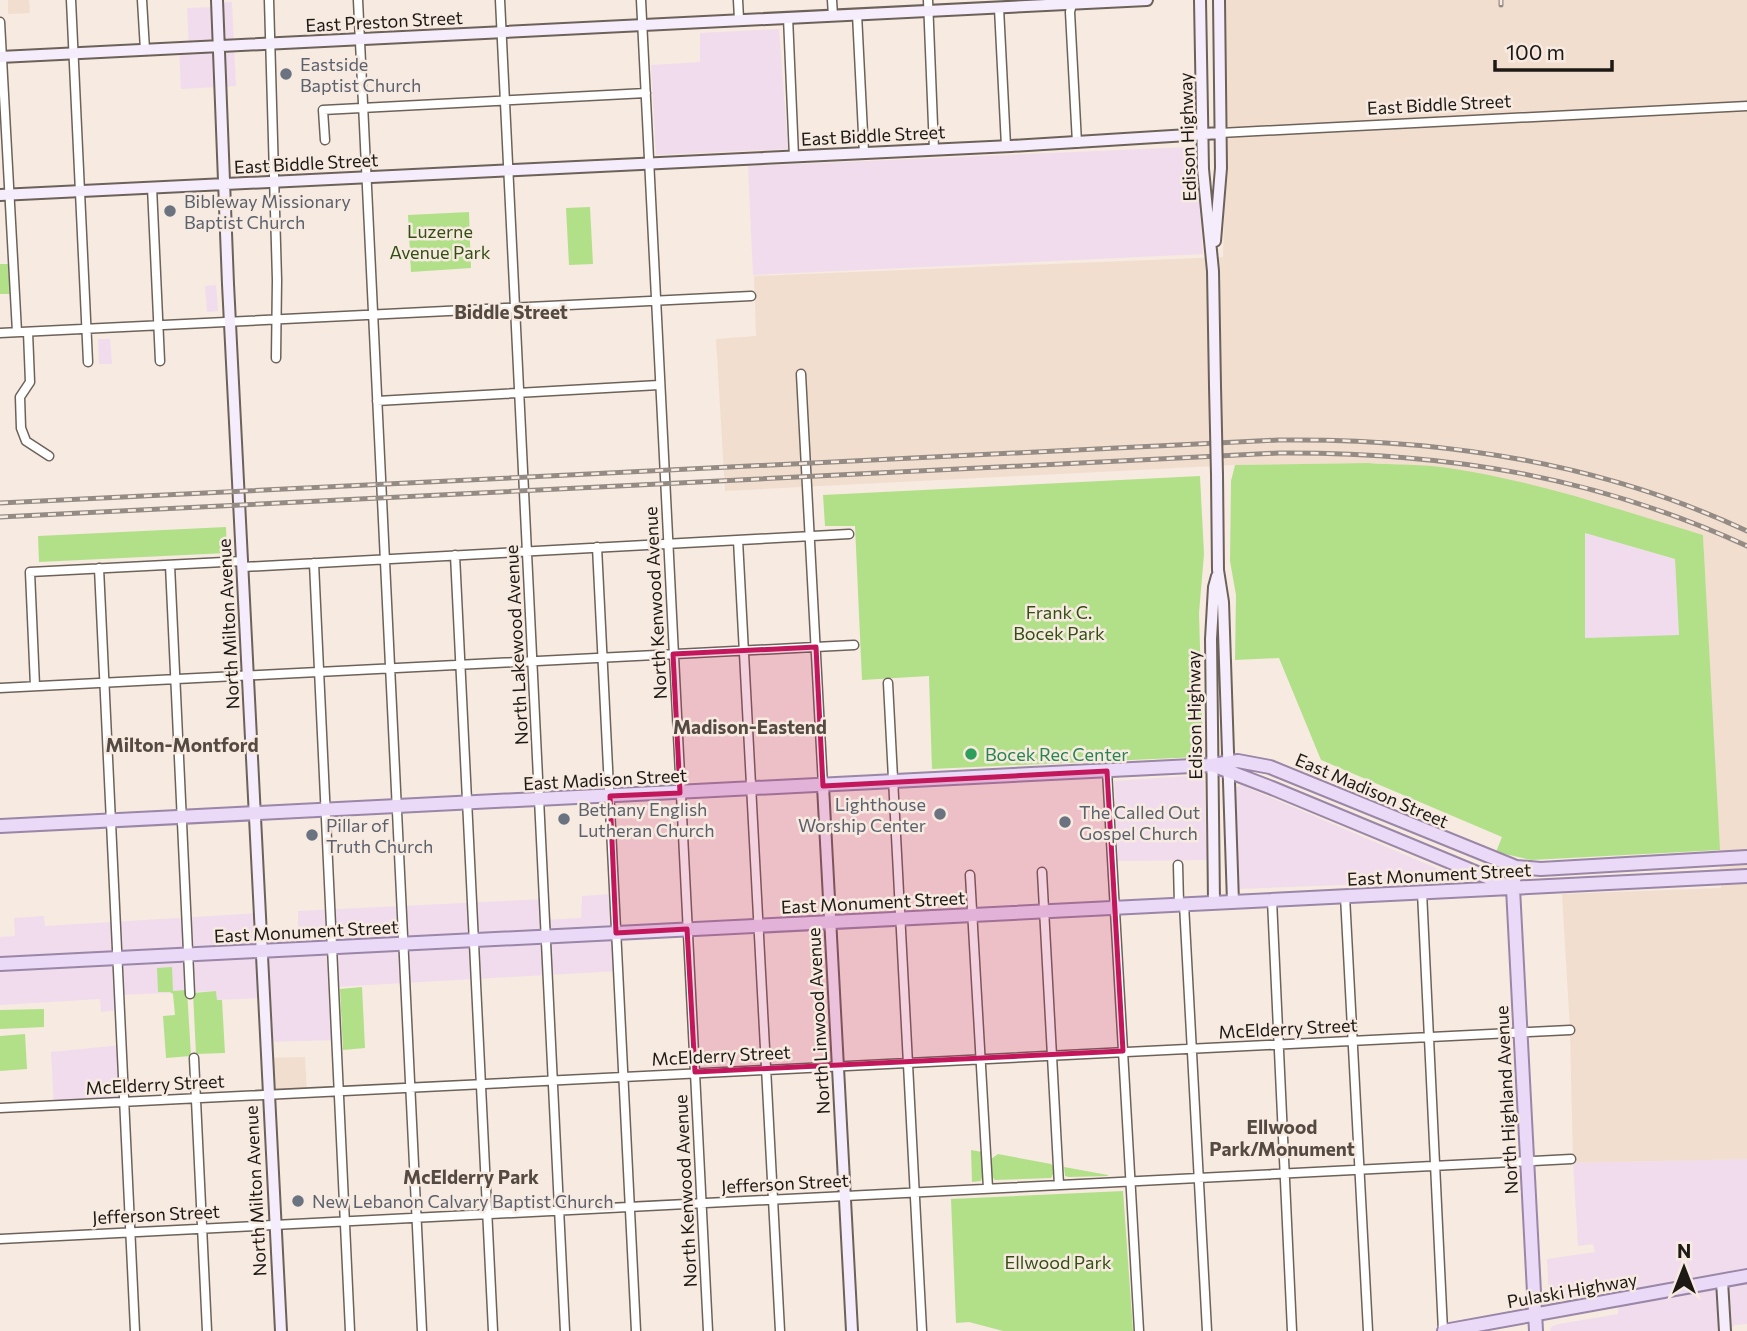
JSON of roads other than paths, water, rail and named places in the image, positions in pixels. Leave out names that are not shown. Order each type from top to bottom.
[{"type":"main road","name":"East Madison Street","points":[[0,827],[1228,766],[1248,761],[1270,767],[1516,867]]},
{"type":"main road","name":"East Madison Street","points":[[1228,766],[1513,888]]},
{"type":"main road","name":"East Monument Street","points":[[1516,867],[1541,869],[1747,857]]},
{"type":"main road","name":"North Highland Avenue","points":[[1516,867],[1513,888],[1536,1331]]},
{"type":"main road","name":"East Monument Street","points":[[0,964],[1747,876]]},
{"type":"main road","name":"Pulaski Highway","points":[[1444,1331],[1747,1276]]},
{"type":"street","points":[[71,0],[88,362]]},
{"type":"street","points":[[142,0],[145,50]]},
{"type":"street","name":"North Milton Avenue","points":[[217,0],[223,184],[281,1331]]},
{"type":"street","points":[[269,0],[276,358]]},
{"type":"street","points":[[358,0],[422,1331]]},
{"type":"street","name":"North Lakewood Avenue","points":[[500,0],[565,1331]]},
{"type":"street","name":"North Kenwood Avenue","points":[[641,0],[708,1331]]},
{"type":"street","points":[[738,0],[739,19]]},
{"type":"street","points":[[832,0],[833,16]]},
{"type":"street","name":"East Preston Street","points":[[1,57],[857,15],[928,6],[999,8],[1147,0]]},
{"type":"street","name":"Edison Highway","points":[[1200,0],[1202,136],[1213,271],[1218,570],[1223,602],[1233,902]]},
{"type":"street","name":"Edison Highway","points":[[1213,271],[1221,168],[1219,0]]},
{"type":"street","points":[[1072,4],[1070,12],[1077,143]]},
{"type":"street","points":[[928,6],[934,149]]},
{"type":"street","points":[[999,8],[1006,146]]},
{"type":"street","points":[[857,15],[864,153]]},
{"type":"street","points":[[788,18],[794,157]]},
{"type":"street","points":[[0,22],[5,195],[17,332]]},
{"type":"street","points":[[325,140],[323,110],[646,93]]},
{"type":"street","name":"East Biddle Street","points":[[5,195],[1077,143],[1747,106]]},
{"type":"street","points":[[152,187],[160,361]]},
{"type":"street","points":[[0,333],[751,296]]},
{"type":"street","points":[[28,332],[30,382],[20,397],[21,428],[26,441],[48,456]]},
{"type":"street","name":"North Linwood Avenue","points":[[801,374],[852,1331]]},
{"type":"street","points":[[377,401],[659,385]]},
{"type":"street","points":[[35,686],[30,572],[170,565],[314,563],[849,534]]},
{"type":"street","points":[[738,540],[780,1331]]},
{"type":"street","points":[[597,547],[636,1331]]},
{"type":"street","points":[[455,555],[493,1331]]},
{"type":"street","points":[[314,563],[350,1331]]},
{"type":"street","points":[[170,565],[190,994]]},
{"type":"street","points":[[99,568],[135,1331]]},
{"type":"street","name":"Edison Highway","points":[[1214,902],[1211,628],[1218,570]]},
{"type":"street","points":[[0,688],[855,645]]},
{"type":"street","points":[[888,683],[922,1331]]},
{"type":"street","points":[[1107,771],[1139,1331]]},
{"type":"street","points":[[1178,865],[1193,1048],[1207,1331]]},
{"type":"street","points":[[1042,872],[1059,1185]]},
{"type":"street","points":[[970,876],[988,1188]]},
{"type":"street","points":[[1422,892],[1444,1331]]},
{"type":"street","points":[[1345,896],[1368,1331]]},
{"type":"street","points":[[1272,900],[1292,1331]]},
{"type":"street","name":"McElderry Street","points":[[0,1108],[1570,1030]]},
{"type":"street","points":[[194,1058],[206,1331]]},
{"type":"street","name":"Jefferson Street","points":[[0,1238],[1571,1159]]},
{"type":"street","points":[[1722,1281],[1725,1331]]},
{"type":"railway","points":[[1501,0],[1501,5]]},
{"type":"railway","points":[[0,503],[1279,440],[1399,444],[1518,459],[1577,471],[1634,487],[1747,531]]},
{"type":"railway","points":[[0,517],[1279,453],[1341,454],[1460,464],[1576,486],[1633,502],[1747,546]]},
{"type":"place","name":"Eastside Baptist Church","points":[[286,74]]},
{"type":"place","name":"Bibleway Missionary Baptist Church","points":[[170,211]]},
{"type":"place","name":"Bocek Rec Center","points":[[971,754]]},
{"type":"place","name":"Lighthouse Worship Center","points":[[940,814]]},
{"type":"place","name":"Bethany English Lutheran Church","points":[[564,819]]},
{"type":"place","name":"The Called Out Gospel Church","points":[[1065,822]]},
{"type":"place","name":"Pillar of Truth Church","points":[[312,835]]},
{"type":"place","name":"New Lebanon Calvary Baptist Church","points":[[298,1201]]},
{"type":"district","name":"Biddle Street","points":[[511,311]]},
{"type":"district","name":"Madison-Eastend","points":[[750,726]]},
{"type":"district","name":"Milton-Montford","points":[[182,744]]},
{"type":"district","name":"Ellwood Park/Monument","points":[[1282,1137]]},
{"type":"district","name":"McElderry Park","points":[[471,1176]]},
{"type":"park label","name":"Luzerne Avenue Park","points":[[440,241]]},
{"type":"park label","name":"Frank C. Bocek Park","points":[[1059,622]]},
{"type":"park label","name":"Ellwood Park","points":[[1058,1262]]}]
